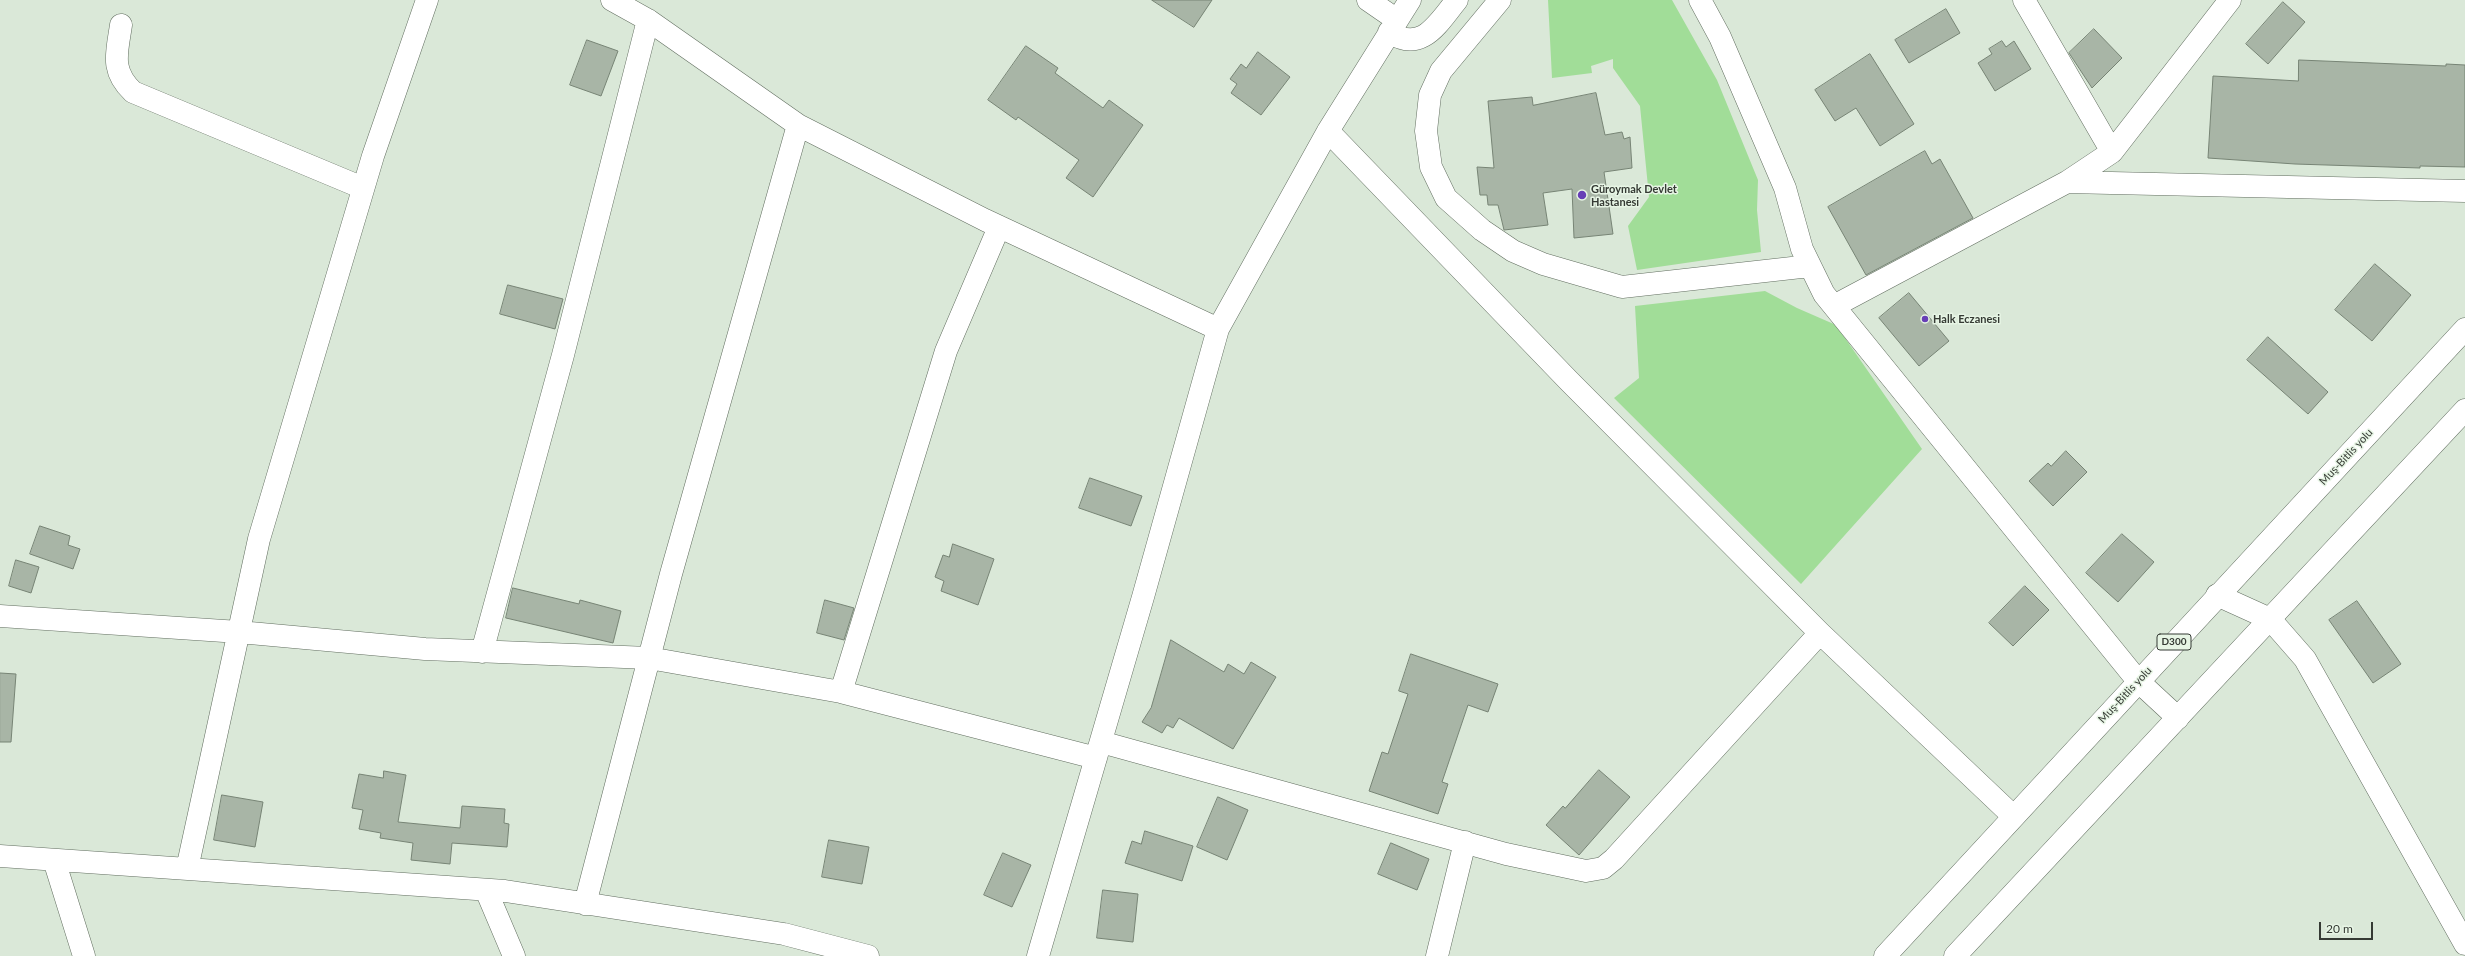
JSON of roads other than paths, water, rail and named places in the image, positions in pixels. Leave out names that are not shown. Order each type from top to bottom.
[{"type":"main road","points":[[186,869],[259,539],[363,188],[427,0]]},
{"type":"main road","points":[[612,0],[648,20],[798,124],[999,227],[1218,328]]},
{"type":"main road","points":[[1368,0],[1393,26],[1401,40],[1418,39],[1432,29],[1457,0]]},
{"type":"main road","points":[[1038,956],[1218,328],[1328,131],[1410,0]]},
{"type":"main road","points":[[1500,0],[1441,71],[1430,96],[1426,131],[1431,167],[1446,198],[1482,230],[1513,251],[1543,264],[1622,287],[1810,266]]},
{"type":"main road","points":[[1700,0],[1720,38],[1785,188],[1802,249],[1824,294],[2138,681],[2178,718]]},
{"type":"main road","points":[[2024,0],[2112,152]]},
{"type":"main road","points":[[1834,306],[2067,182],[2112,152],[2230,0]]},
{"type":"main road","points":[[482,652],[560,363],[648,20]]},
{"type":"main road","points":[[121,25],[116,63],[122,79],[133,92],[363,188]]},
{"type":"main road","points":[[585,904],[649,658],[798,124]]},
{"type":"main road","points":[[1328,131],[1569,381],[1820,633],[2013,816]]},
{"type":"main road","points":[[2067,182],[2465,192]]},
{"type":"main road","points":[[841,692],[946,351],[999,227]]},
{"type":"main road","name":"Muş-Bitlis yolu","points":[[1885,956],[2217,595],[2465,329]]},
{"type":"main road","points":[[1955,956],[2465,410]]},
{"type":"main road","points":[[2217,595],[2270,618],[2305,659],[2465,944]]},
{"type":"main road","points":[[0,616],[239,632],[425,650],[649,658],[841,692],[1098,750],[1586,872],[1603,868],[1614,859],[1820,633]]},
{"type":"main road","points":[[1437,956],[1465,842]]},
{"type":"main road","points":[[0,856],[486,890],[784,934],[868,956]]},
{"type":"main road","points":[[54,860],[84,956]]},
{"type":"main road","points":[[486,890],[514,956]]},
{"type":"place","name":"Güroymak Devlet Hastanesi","points":[[1582,195]]},
{"type":"place","name":"Halk Eczanesi","points":[[1925,319]]}]
